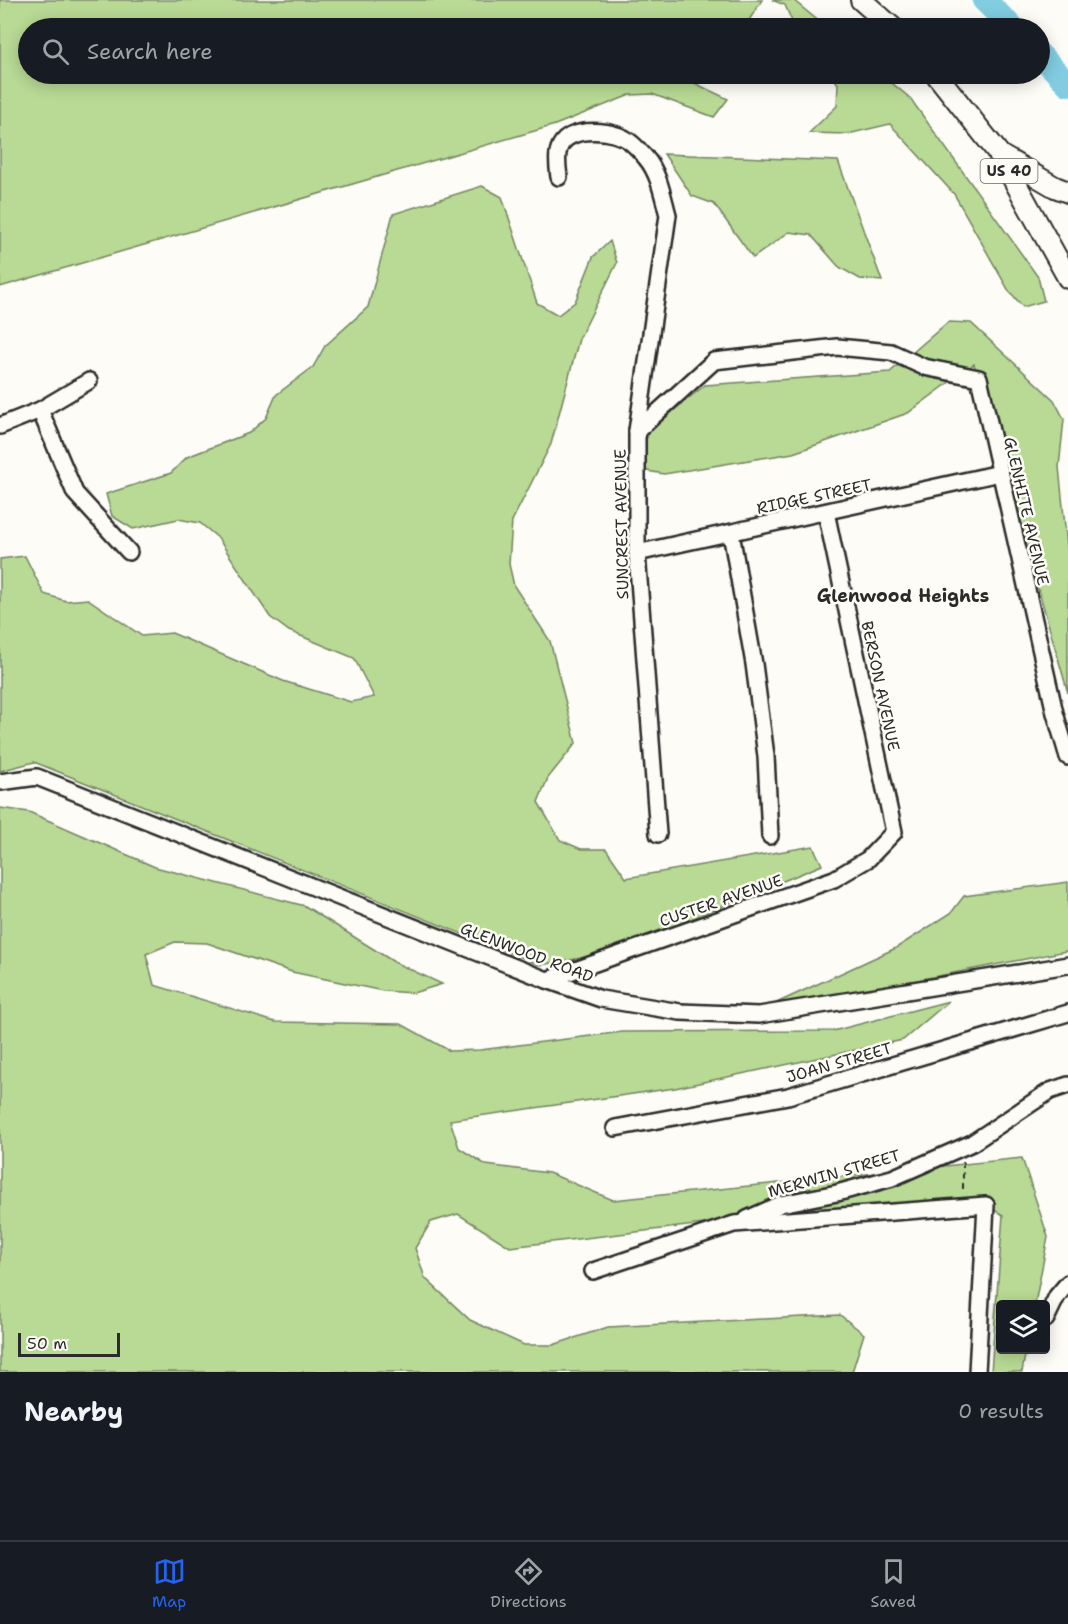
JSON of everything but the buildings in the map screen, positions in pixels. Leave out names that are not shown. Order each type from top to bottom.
[{"type":"main road","points":[[861,0],[882,18]]},
{"type":"main road","name":"US 40","points":[[944,84],[1000,155],[1068,278]]},
{"type":"main road","points":[[1000,155],[1055,187],[1068,192]]},
{"type":"street","name":"SUNCREST AVENUE","points":[[559,177],[559,149],[565,140],[588,132],[604,132],[624,137],[648,160],[660,185],[668,215],[637,431],[637,553],[658,834]]},
{"type":"street","name":"GLENHITE AVENUE","points":[[637,431],[714,361],[837,347],[891,352],[924,367],[979,378],[1054,714],[1068,757]]},
{"type":"street","points":[[0,426],[40,410],[89,381]]},
{"type":"street","points":[[40,410],[75,493],[129,552]]},
{"type":"street","name":"RIDGE STREET","points":[[637,553],[1000,473]]},
{"type":"street","name":"BERSON AVENUE","points":[[826,512],[894,832]]},
{"type":"street","points":[[730,533],[754,664],[766,756],[770,836]]},
{"type":"street","name":"GLENWOOD ROAD","points":[[0,782],[37,777],[547,980],[601,999],[668,1010],[759,1016],[1068,965]]},
{"type":"street","name":"CUSTER AVENUE","points":[[547,980],[834,879],[868,859],[894,832]]},
{"type":"street","name":"JOAN STREET","points":[[615,1128],[788,1096],[1068,1013]]},
{"type":"street","name":"MERWIN STREET","points":[[593,1271],[734,1224],[781,1204],[837,1193],[892,1178],[972,1143],[1050,1090],[1068,1085]]},
{"type":"street","name":"MERWIN STREET","points":[[734,1224],[986,1205],[977,1372]]},
{"type":"street","points":[[1050,1311],[1057,1296],[1068,1283]]},
{"type":"path","points":[[963,1147],[964,1207]]},
{"type":"green space","points":[[0,0],[762,0],[750,18],[18,18],[18,84],[696,84],[728,99],[714,117],[652,94],[630,95],[555,125],[0,287]]},
{"type":"green space","points":[[772,0],[793,0],[815,18],[790,18],[785,5]]},
{"type":"green space","points":[[838,84],[893,84],[910,98],[1038,277],[1044,301],[1023,307],[1009,291],[954,194],[890,124],[848,134],[809,133],[837,106]]},
{"type":"green space","points":[[664,154],[838,161],[882,281],[860,279],[839,267],[811,235],[789,232],[753,258],[714,204],[692,196]]},
{"type":"green space","points":[[482,186],[502,197],[537,303],[558,315],[575,302],[593,257],[610,241],[617,263],[579,339],[551,444],[512,521],[509,564],[514,586],[550,641],[576,743],[548,778],[538,802],[560,840],[581,849],[606,849],[626,878],[813,846],[822,865],[606,954],[540,965],[34,762],[0,771],[0,559],[25,556],[44,594],[66,601],[88,599],[142,636],[172,633],[283,681],[351,702],[374,697],[354,658],[289,631],[270,617],[218,538],[200,523],[178,519],[133,529],[112,516],[106,494],[171,473],[187,457],[249,433],[266,418],[276,395],[313,367],[325,346],[368,307],[393,214]]},
{"type":"green space","points":[[948,322],[971,323],[1054,400],[1064,419],[1059,467],[1068,556],[1068,693],[974,364],[908,413],[793,453],[664,474],[642,470],[642,448],[651,429],[705,385],[890,372]]},
{"type":"green space","points":[[0,808],[29,812],[155,867],[305,906],[394,962],[442,984],[413,993],[383,991],[292,972],[207,943],[175,942],[146,954],[154,985],[275,1022],[401,1024],[450,1051],[480,1050],[622,1032],[833,1031],[949,1001],[903,1040],[675,1088],[450,1120],[459,1148],[486,1165],[549,1173],[613,1200],[1022,1158],[1048,1237],[1036,1300],[997,1300],[1003,1215],[977,1200],[829,1209],[510,1247],[458,1214],[431,1222],[415,1248],[425,1278],[470,1320],[524,1345],[553,1345],[608,1327],[840,1315],[864,1334],[852,1372],[0,1372]]},
{"type":"green space","points":[[1068,882],[1068,950],[1066,951],[759,1011],[896,948],[951,913],[964,896]]},
{"type":"green space","points":[[996,1307],[996,1354],[1025,1354],[1022,1372],[991,1372]]},
{"type":"waterway","points":[[984,0],[1003,18]]},
{"type":"waterway","points":[[1050,65],[1068,84]]},
{"type":"district","name":"Glenwood Heights","points":[[903,596]]}]
